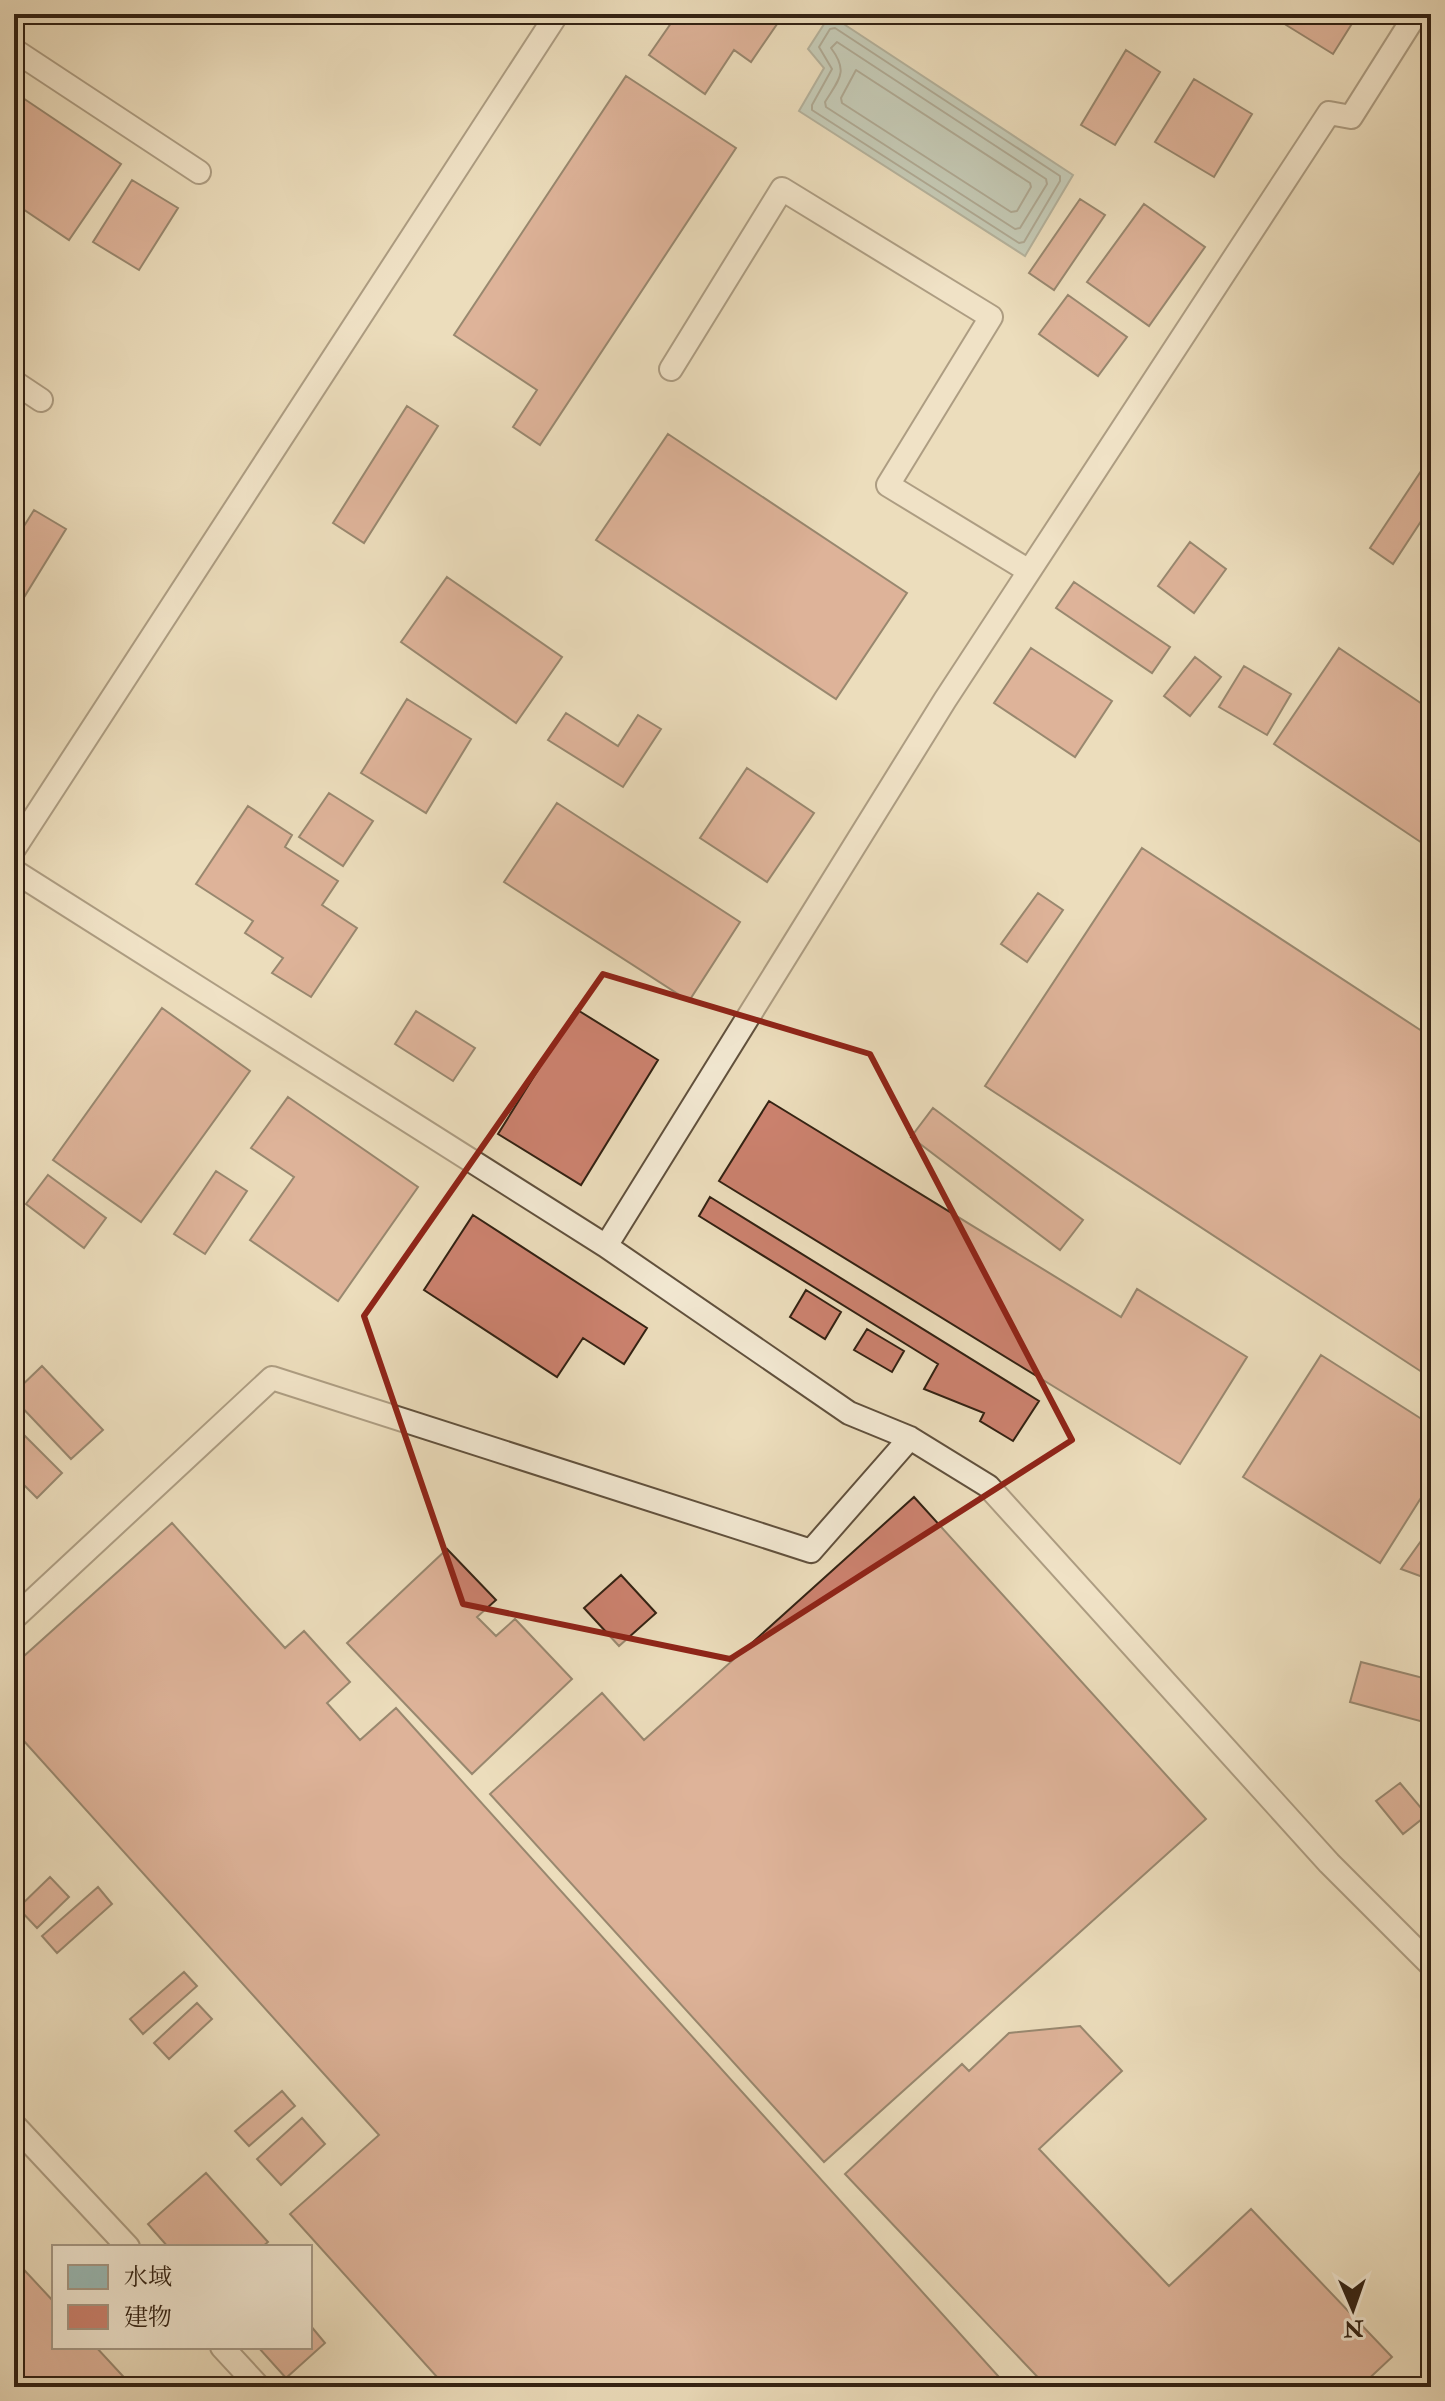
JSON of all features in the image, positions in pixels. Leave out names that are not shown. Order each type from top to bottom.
[{"type":"lane","points":[[14,849],[557,14]]},
{"type":"lane","points":[[606,1246],[945,700],[1329,113],[1351,117],[1416,14]]},
{"type":"lane","points":[[14,50],[199,172]]},
{"type":"lane","points":[[671,369],[782,189],[991,317],[888,485],[1029,571]]},
{"type":"lane","points":[[14,382],[41,400]]},
{"type":"lane","points":[[14,871],[606,1246],[849,1413],[910,1438],[988,1486],[1329,1863],[1431,1965]]},
{"type":"lane","points":[[14,1618],[272,1378],[811,1551],[910,1438]]},
{"type":"lane","points":[[1413,1947],[1431,1933]]},
{"type":"lane","points":[[14,2125],[126,2245]]},
{"type":"lane","points":[[224,2349],[259,2387]]},
{"type":"highlighted area","points":[[603,974],[870,1054],[1072,1440],[730,1659],[463,1604],[364,1316]]},
{"type":"water","points":[[830,15],[1073,175],[1025,256],[799,111],[824,68],[808,49]]},
{"type":"building","points":[[673,14],[784,14],[751,62],[734,50],[705,94],[649,55],[676,16]]},
{"type":"building","points":[[1281,14],[1358,14],[1333,54],[1278,20]]},
{"type":"building","points":[[1126,50],[1160,72],[1115,145],[1081,125]]},
{"type":"building","points":[[626,76],[736,148],[540,445],[513,427],[537,390],[454,335]]},
{"type":"building","points":[[1194,79],[1252,114],[1214,177],[1155,142]]},
{"type":"building","points":[[14,92],[121,164],[69,240],[14,203]]},
{"type":"building","points":[[132,180],[178,208],[139,270],[93,242]]},
{"type":"building","points":[[1080,199],[1105,215],[1054,290],[1029,273]]},
{"type":"building","points":[[1144,204],[1205,247],[1149,326],[1087,282]]},
{"type":"building","points":[[1068,295],[1127,337],[1098,376],[1039,334]]},
{"type":"building","points":[[407,406],[438,426],[364,543],[333,523]]},
{"type":"building","points":[[668,434],[907,593],[836,699],[596,540]]},
{"type":"building","points":[[1431,456],[1431,506],[1393,564],[1370,548]]},
{"type":"building","points":[[34,510],[66,529],[15,612],[14,542]]},
{"type":"building","points":[[1190,542],[1226,569],[1194,613],[1158,586]]},
{"type":"building","points":[[447,577],[562,657],[516,723],[401,642]]},
{"type":"building","points":[[1074,582],[1170,647],[1152,673],[1056,608]]},
{"type":"building","points":[[1031,648],[1112,701],[1075,757],[994,703]]},
{"type":"building","points":[[1339,648],[1431,710],[1431,849],[1274,744]]},
{"type":"building","points":[[1195,657],[1221,677],[1190,716],[1164,696]]},
{"type":"building","points":[[1244,666],[1291,694],[1267,735],[1219,707]]},
{"type":"building","points":[[407,699],[471,739],[426,813],[361,773]]},
{"type":"building","points":[[566,713],[618,746],[638,715],[661,729],[623,787],[548,740]]},
{"type":"building","points":[[747,768],[814,813],[767,882],[700,838]]},
{"type":"building","points":[[329,793],[373,821],[343,866],[299,837]]},
{"type":"building","points":[[557,803],[740,922],[689,1001],[504,882]]},
{"type":"building","points":[[248,806],[292,835],[285,847],[338,881],[322,905],[357,928],[311,997],[272,973],[283,958],[245,933],[253,921],[196,884]]},
{"type":"building","points":[[1142,848],[1431,1037],[1431,1378],[985,1086]]},
{"type":"building","points":[[1038,893],[1063,910],[1027,962],[1001,944]]},
{"type":"building","points":[[162,1008],[250,1071],[141,1222],[53,1160]]},
{"type":"building","points":[[576,1009],[658,1060],[581,1185],[498,1134]]},
{"type":"building","points":[[416,1011],[475,1048],[453,1081],[395,1044]]},
{"type":"building","points":[[288,1097],[418,1187],[338,1301],[250,1240],[294,1177],[251,1148]]},
{"type":"building","points":[[769,1101],[1121,1317],[1137,1289],[1247,1357],[1180,1464],[719,1181]]},
{"type":"building","points":[[933,1108],[1083,1220],[1060,1250],[911,1137]]},
{"type":"building","points":[[216,1171],[247,1191],[205,1254],[174,1234]]},
{"type":"building","points":[[48,1175],[106,1218],[84,1248],[26,1204]]},
{"type":"building","points":[[710,1197],[1039,1401],[1013,1441],[980,1421],[984,1413],[924,1389],[938,1364],[699,1216]]},
{"type":"building","points":[[473,1215],[647,1328],[624,1364],[583,1338],[557,1377],[424,1290]]},
{"type":"building","points":[[806,1290],[841,1312],[825,1339],[790,1317]]},
{"type":"building","points":[[867,1329],[904,1351],[892,1372],[854,1350]]},
{"type":"building","points":[[1321,1355],[1431,1425],[1431,1482],[1380,1563],[1243,1477]]},
{"type":"building","points":[[42,1366],[103,1430],[71,1459],[14,1399],[14,1393]]},
{"type":"building","points":[[14,1425],[62,1473],[37,1498],[14,1475]]},
{"type":"building","points":[[914,1497],[1206,1819],[824,2162],[490,1794],[602,1693],[644,1740]]},
{"type":"building","points":[[172,1523],[285,1648],[304,1631],[350,1682],[327,1703],[360,1740],[396,1708],[1008,2387],[446,2387],[290,2214],[379,2135],[14,1730],[14,1665]]},
{"type":"building","points":[[1431,1527],[1431,1580],[1401,1569]]},
{"type":"building","points":[[447,1549],[496,1600],[477,1617],[496,1636],[515,1619],[572,1679],[472,1774],[347,1643]]},
{"type":"building","points":[[621,1575],[656,1613],[619,1646],[584,1608]]},
{"type":"building","points":[[1361,1662],[1431,1680],[1431,1724],[1350,1702]]},
{"type":"building","points":[[1400,1783],[1427,1815],[1403,1834],[1376,1801]]},
{"type":"building","points":[[50,1877],[69,1897],[37,1928],[18,1908]]},
{"type":"building","points":[[98,1887],[112,1904],[57,1953],[42,1936]]},
{"type":"building","points":[[184,1972],[197,1986],[143,2034],[130,2019]]},
{"type":"building","points":[[197,2003],[212,2019],[169,2059],[154,2043]]},
{"type":"building","points":[[1080,2026],[1122,2071],[1039,2149],[1169,2286],[1251,2209],[1392,2357],[1360,2387],[1047,2387],[845,2174],[962,2064],[969,2071],[1009,2033]]},
{"type":"building","points":[[282,2091],[295,2106],[249,2146],[235,2131]]},
{"type":"building","points":[[302,2118],[325,2144],[281,2185],[257,2159]]},
{"type":"building","points":[[206,2173],[268,2242],[264,2245],[166,2245],[148,2224]]},
{"type":"building","points":[[14,2259],[52,2300],[52,2349],[98,2349],[133,2387],[14,2387]]},
{"type":"building","points":[[312,2327],[325,2343],[286,2378],[260,2349],[312,2349]]}]
